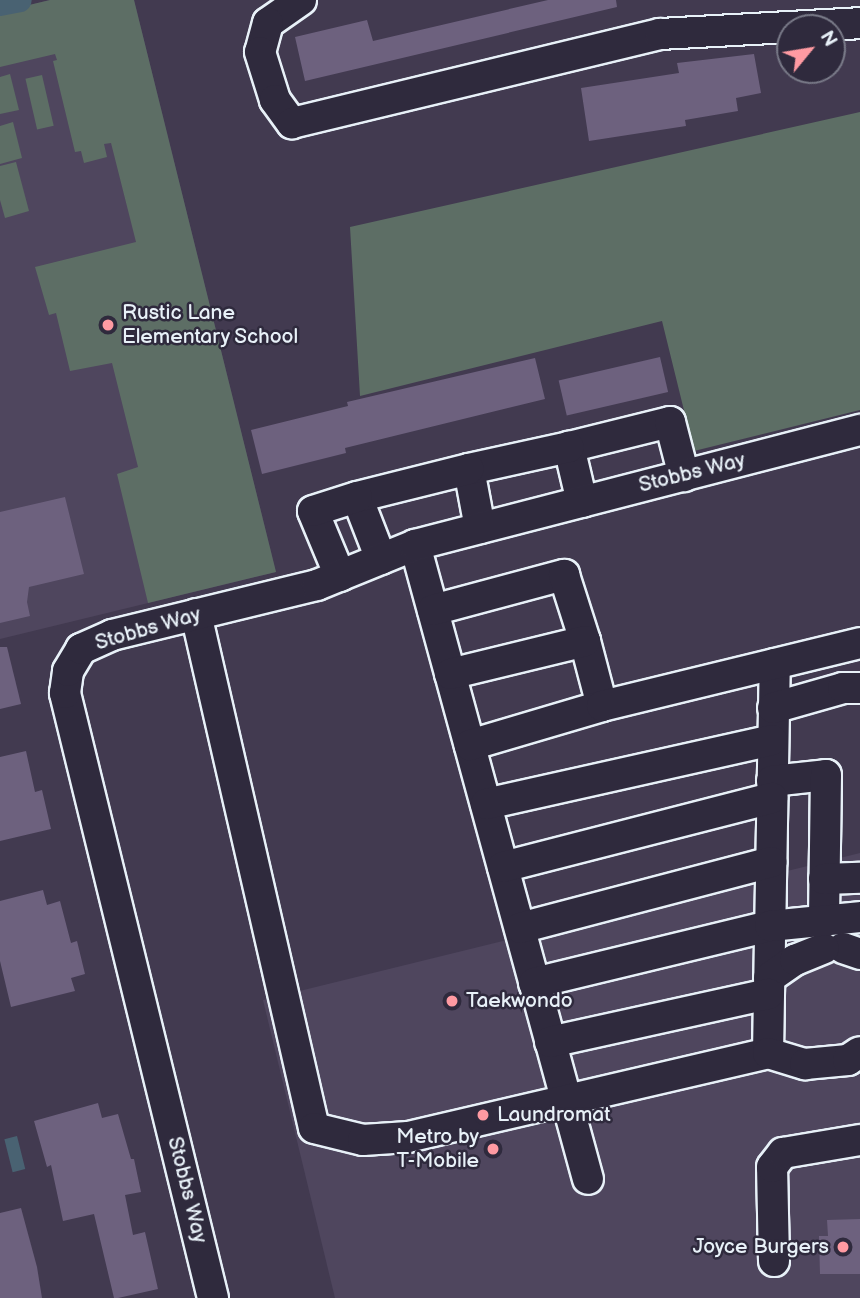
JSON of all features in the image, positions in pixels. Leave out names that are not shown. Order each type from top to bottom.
[{"type":"street","points":[[301,0],[268,23],[260,52],[275,100],[292,123],[345,108],[660,34],[848,15]]},
{"type":"street","points":[[340,576],[313,511],[357,497],[670,422],[684,475]]},
{"type":"street","name":"Stobbs Way","points":[[214,1298],[65,693],[68,671],[81,649],[112,635],[317,585],[415,545],[860,430]]},
{"type":"street","points":[[569,447],[582,502]]},
{"type":"street","points":[[469,469],[480,528]]},
{"type":"street","points":[[357,497],[380,559]]},
{"type":"street","points":[[415,545],[588,1179]]},
{"type":"street","points":[[433,610],[564,575],[602,706]]},
{"type":"street","points":[[196,614],[314,1128],[363,1140],[408,1137],[768,1053],[805,1063],[848,1060],[860,1052]]},
{"type":"street","points":[[450,674],[585,641]]},
{"type":"street","points":[[470,745],[602,706],[860,643]]},
{"type":"street","points":[[768,1053],[775,664]]},
{"type":"street","points":[[773,708],[843,688],[860,688]]},
{"type":"street","points":[[486,804],[772,740]]},
{"type":"street","points":[[503,867],[826,775],[824,879],[838,943]]},
{"type":"street","points":[[520,928],[771,862]]},
{"type":"street","points":[[824,879],[860,878]]},
{"type":"street","points":[[550,1042],[769,986],[795,960],[838,943],[860,917]]},
{"type":"street","points":[[534,983],[770,926],[838,943]]},
{"type":"street","points":[[774,1261],[772,1167],[783,1153],[860,1140]]},
{"type":"shaded area","name":"Rustic Lane Elementary School","points":[[50,0],[134,0],[276,572],[0,639],[0,12]]},
{"type":"shaded area","points":[[860,853],[860,1298],[335,1298],[263,1000]]},
{"type":"green space","points":[[50,0],[134,0],[276,572],[148,603],[117,474],[138,467],[112,363],[70,371],[56,313],[49,315],[35,267],[136,242],[111,143],[104,144],[107,157],[84,163],[81,151],[75,152],[53,61],[57,60],[55,54],[0,67],[0,12]]},
{"type":"green space","points":[[10,74],[19,110],[0,114],[0,77]]},
{"type":"green space","points":[[42,75],[54,126],[37,129],[25,79]]},
{"type":"green space","points":[[860,112],[860,410],[694,451],[662,321],[360,396],[350,227]]},
{"type":"green space","points":[[13,122],[22,158],[0,164],[0,126]]},
{"type":"green space","points":[[16,162],[29,211],[5,218],[0,200],[0,166]]},
{"type":"water","points":[[17,1136],[25,1169],[13,1172],[4,1139]]},
{"type":"building","points":[[548,0],[616,0],[617,7],[305,81],[295,37],[367,20],[373,41]]},
{"type":"building","points":[[754,54],[761,93],[736,98],[738,111],[685,120],[686,126],[589,141],[581,88],[679,73],[677,63]]},
{"type":"building","points":[[660,357],[668,392],[567,415],[559,380]]},
{"type":"building","points":[[535,358],[545,399],[345,448],[346,453],[262,474],[251,430],[348,406],[347,402]]},
{"type":"building","points":[[65,497],[84,574],[29,587],[27,602],[30,616],[0,623],[0,512]]},
{"type":"building","points":[[0,647],[7,647],[21,704],[0,709]]},
{"type":"building","points":[[26,751],[35,792],[42,790],[51,829],[0,841],[0,757]]},
{"type":"building","points":[[43,890],[47,905],[60,901],[71,943],[77,941],[85,974],[71,978],[75,991],[11,1007],[0,961],[0,901]]},
{"type":"building","points":[[98,1103],[102,1118],[118,1114],[131,1159],[134,1159],[141,1192],[125,1195],[133,1235],[145,1232],[158,1289],[118,1298],[114,1298],[94,1214],[63,1221],[51,1165],[47,1167],[34,1121]]},
{"type":"building","points":[[21,1208],[37,1267],[42,1298],[0,1298],[0,1213]]},
{"type":"building","points":[[860,1219],[860,1274],[820,1274],[819,1236],[828,1236],[827,1220]]},
{"type":"waterway","points":[[0,4],[20,0]]},
{"type":"place","name":"Rustic Lane Elementary School","points":[[108,325]]},
{"type":"place","name":"Taekwondo","points":[[452,1001]]},
{"type":"place","name":"Laundromat","points":[[483,1115]]},
{"type":"place","name":"Metro by T-Mobile","points":[[493,1149]]},
{"type":"place","name":"Joyce Burgers","points":[[843,1247]]}]
